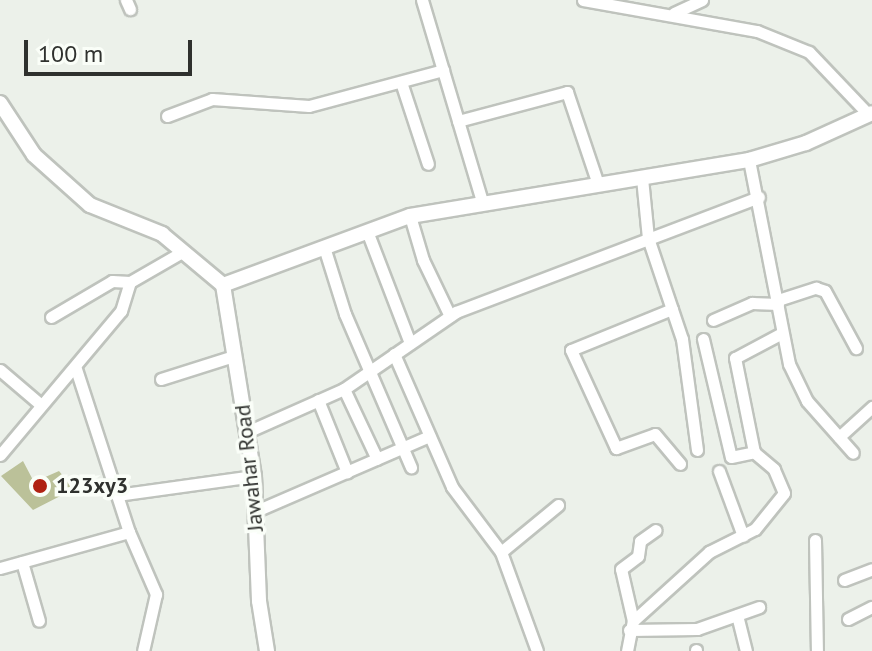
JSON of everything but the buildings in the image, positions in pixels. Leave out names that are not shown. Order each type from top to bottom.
[{"type":"street","points":[[422,0],[482,201]]},
{"type":"street","points":[[0,103],[34,155],[90,205],[162,234],[223,285],[410,216],[482,201],[749,160],[806,143],[870,114],[809,52],[757,31],[639,6],[583,0]]},
{"type":"street","points":[[674,13],[702,0]]},
{"type":"street","points":[[167,116],[212,99],[309,106],[443,70]]},
{"type":"street","points":[[401,82],[428,164]]},
{"type":"street","points":[[458,121],[567,92],[598,184]]},
{"type":"street","points":[[749,160],[759,197],[782,333],[797,383],[853,453]]},
{"type":"street","points":[[642,178],[648,238],[682,339],[697,450]]},
{"type":"street","points":[[247,432],[344,389],[450,316],[759,197]]},
{"type":"street","points":[[410,216],[423,260],[450,316]]},
{"type":"street","points":[[367,231],[410,343]]},
{"type":"street","points":[[324,247],[345,314],[373,369],[411,467]]},
{"type":"street","points":[[51,317],[106,284],[130,282],[184,251]]},
{"type":"street","points":[[0,455],[40,404],[76,369],[121,311],[130,282]]},
{"type":"street","name":"Jawahar Road","points":[[223,285],[254,476],[259,601],[267,651]]},
{"type":"street","points":[[713,320],[752,303],[778,302],[825,291],[856,348]]},
{"type":"street","points":[[672,309],[571,350],[616,448],[655,434],[680,464]]},
{"type":"street","points":[[631,626],[709,552],[755,529],[784,493],[774,469],[754,452],[735,358],[782,333]]},
{"type":"street","points":[[703,339],[731,457],[754,452]]},
{"type":"street","points":[[394,354],[429,436],[466,510],[501,552],[537,651]]},
{"type":"street","points":[[161,379],[234,356]]},
{"type":"street","points":[[76,369],[129,532],[156,594],[143,651]]},
{"type":"street","points":[[0,370],[40,404]]},
{"type":"street","points":[[344,389],[377,459]]},
{"type":"street","points":[[318,400],[347,472]]},
{"type":"street","points":[[839,437],[872,407]]},
{"type":"street","points":[[256,511],[429,436]]},
{"type":"street","points":[[719,471],[743,536]]},
{"type":"street","points":[[117,495],[254,476]]},
{"type":"street","points":[[501,552],[558,505]]},
{"type":"street","points":[[627,651],[631,626],[621,569],[638,556],[640,541],[656,530]]},
{"type":"street","points":[[0,568],[129,532]]},
{"type":"street","points":[[815,540],[817,651]]},
{"type":"street","points":[[22,562],[39,621]]},
{"type":"street","points":[[844,580],[872,569]]},
{"type":"street","points":[[631,626],[697,629],[759,607]]},
{"type":"street","points":[[848,619],[872,607]]},
{"type":"street","points":[[737,615],[746,651]]},
{"type":"place","name":"123xy3","points":[[40,486]]}]
